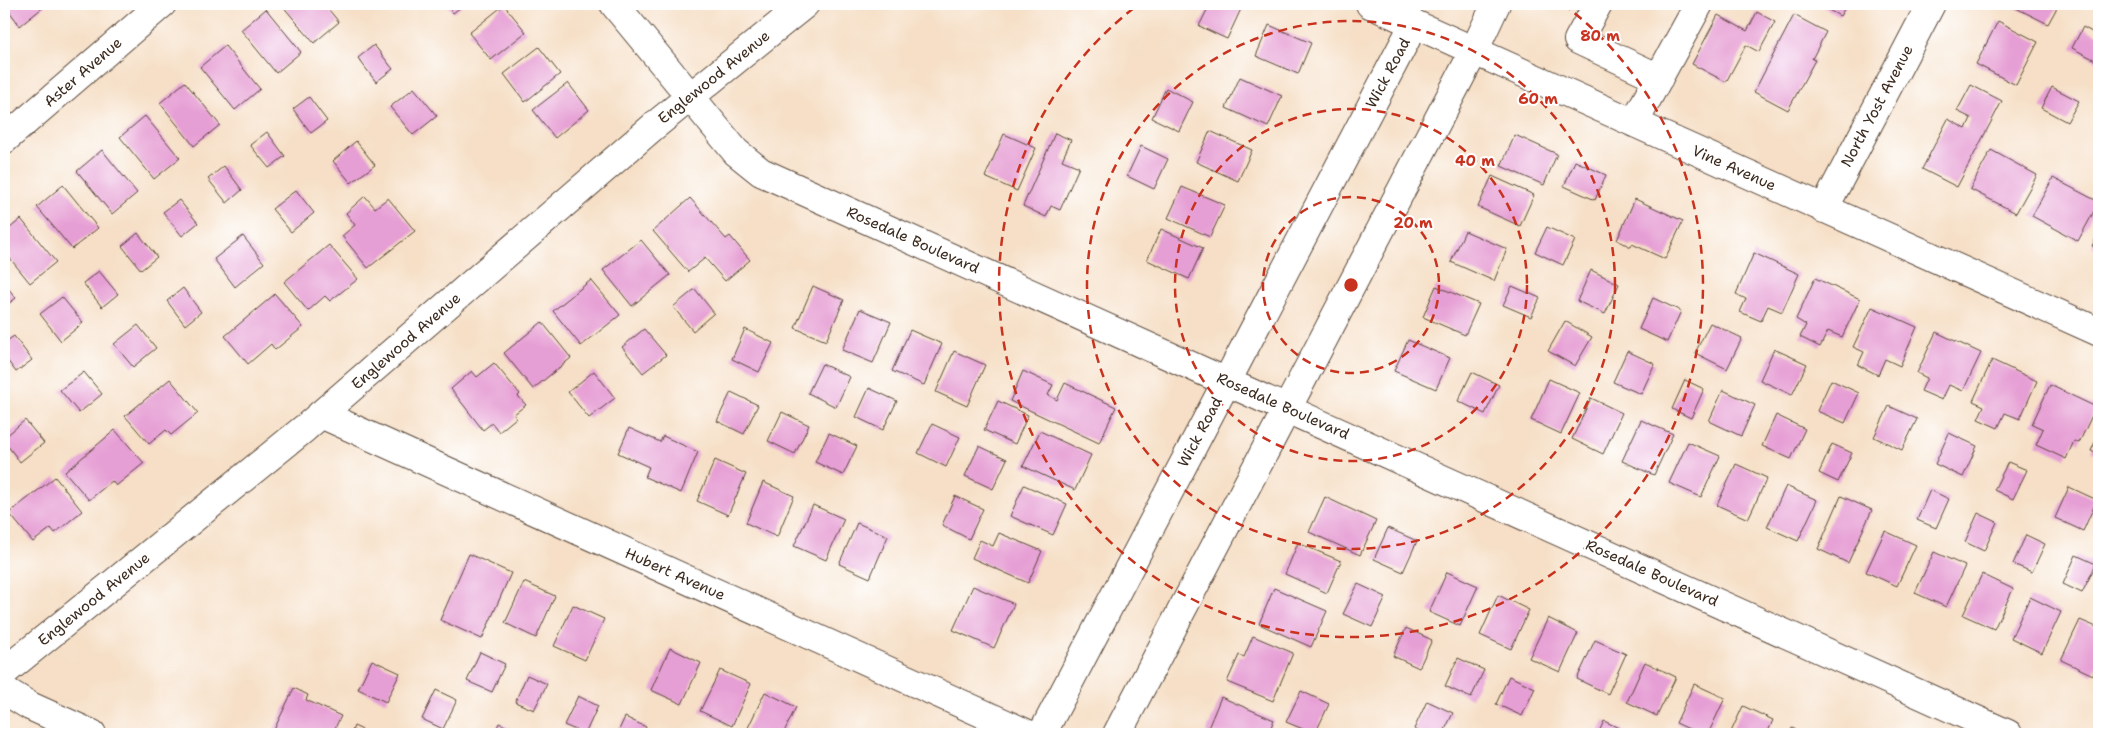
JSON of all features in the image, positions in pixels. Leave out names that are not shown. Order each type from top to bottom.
[{"type":"street","name":"Aster Avenue","points":[[4,140],[162,4]]},
{"type":"street","name":"Rosedale Boulevard","points":[[614,4],[736,152],[761,172],[2008,734]]},
{"type":"street","name":"Englewood Avenue","points":[[4,672],[321,414],[654,126],[805,4]]},
{"type":"street","name":"Vine Avenue","points":[[1370,4],[2099,332]]},
{"type":"street","points":[[1117,734],[1474,51],[1496,4]]},
{"type":"street","points":[[1598,4],[1578,40],[1659,78]]},
{"type":"street","points":[[1634,123],[1699,4]]},
{"type":"street","name":"North Yost Avenue","points":[[1824,209],[1931,4]]},
{"type":"street","name":"Wick Road","points":[[1042,734],[1414,24]]},
{"type":"street","name":"Hubert Avenue","points":[[321,414],[1028,734]]},
{"type":"street","points":[[4,690],[30,706],[92,734]]},
{"type":"building","points":[[4,4],[45,4],[46,5],[20,26]]},
{"type":"building","points":[[281,4],[324,4],[339,22],[314,43]]},
{"type":"building","points":[[446,4],[465,4],[453,13]]},
{"type":"building","points":[[1210,4],[1229,4],[1241,9],[1227,39],[1199,26]]},
{"type":"building","points":[[1817,4],[1847,4],[1840,16]]},
{"type":"building","points":[[2008,4],[2059,4],[2048,24]]},
{"type":"building","points":[[504,5],[526,32],[491,60],[469,33]]},
{"type":"building","points":[[266,9],[301,52],[276,73],[241,30]]},
{"type":"building","points":[[1757,12],[1775,22],[1759,52],[1746,45],[1726,82],[1692,64],[1718,15],[1747,31]]},
{"type":"building","points":[[1794,15],[1826,32],[1812,59],[1815,60],[1788,110],[1754,92]]},
{"type":"building","points":[[1998,21],[2038,42],[2016,85],[1976,64]]},
{"type":"building","points":[[1269,25],[1311,43],[1298,74],[1256,56]]},
{"type":"building","points":[[2083,27],[2099,36],[2099,62],[2072,48]]},
{"type":"building","points":[[374,45],[393,69],[376,82],[358,58]]},
{"type":"building","points":[[225,46],[260,89],[235,110],[200,67]]},
{"type":"building","points":[[539,47],[560,74],[525,102],[504,74]]},
{"type":"building","points":[[1240,77],[1282,96],[1268,127],[1226,108]]},
{"type":"building","points":[[185,82],[220,125],[194,146],[160,103]]},
{"type":"building","points":[[568,83],[589,110],[555,138],[533,110]]},
{"type":"building","points":[[1971,85],[2002,101],[1957,187],[1922,169],[1948,119],[1966,129],[1971,118],[1957,111]]},
{"type":"building","points":[[2052,87],[2079,101],[2067,122],[2041,108]]},
{"type":"building","points":[[414,88],[437,116],[413,135],[390,107]]},
{"type":"building","points":[[1166,88],[1193,102],[1179,131],[1152,118]]},
{"type":"building","points":[[309,97],[327,121],[311,133],[293,109]]},
{"type":"building","points":[[145,116],[180,158],[154,179],[120,137]]},
{"type":"building","points":[[1210,131],[1252,150],[1238,181],[1196,162]]},
{"type":"building","points":[[267,132],[285,156],[269,168],[250,145]]},
{"type":"building","points":[[1055,133],[1071,140],[1062,160],[1079,167],[1060,210],[1051,206],[1046,217],[1023,206]]},
{"type":"building","points":[[1004,134],[1036,148],[1017,191],[985,177]]},
{"type":"building","points":[[1515,135],[1557,154],[1544,185],[1501,166]]},
{"type":"building","points":[[356,141],[375,165],[351,183],[333,161]]},
{"type":"building","points":[[1141,146],[1168,159],[1154,189],[1127,176]]},
{"type":"building","points":[[102,150],[137,193],[112,214],[77,171]]},
{"type":"building","points":[[1991,150],[2037,175],[2016,213],[1970,189]]},
{"type":"building","points":[[1575,161],[1606,175],[1595,200],[1564,186]]},
{"type":"building","points":[[224,166],[242,190],[227,203],[208,179]]},
{"type":"building","points":[[1492,176],[1534,195],[1520,226],[1478,207]]},
{"type":"building","points":[[2053,178],[2099,202],[2078,241],[2032,216]]},
{"type":"building","points":[[63,185],[98,228],[72,249],[37,207]]},
{"type":"building","points":[[1182,187],[1225,205],[1210,237],[1168,218]]},
{"type":"building","points":[[296,190],[314,213],[291,232],[272,209]]},
{"type":"building","points":[[365,196],[375,208],[388,198],[415,231],[368,268],[342,236],[355,225],[346,213]]},
{"type":"building","points":[[690,198],[726,239],[730,236],[750,260],[725,281],[705,258],[688,272],[653,231]]},
{"type":"building","points":[[1635,199],[1683,221],[1665,259],[1632,244],[1631,247],[1617,240]]},
{"type":"building","points":[[179,200],[198,223],[182,236],[163,212]]},
{"type":"building","points":[[21,219],[56,262],[30,283],[4,251],[4,233]]},
{"type":"building","points":[[1547,227],[1575,240],[1563,265],[1535,252]]},
{"type":"building","points":[[1161,229],[1203,248],[1189,279],[1147,260]]},
{"type":"building","points":[[1465,231],[1507,249],[1494,281],[1451,262]]},
{"type":"building","points":[[2099,232],[2099,250],[2092,246]]},
{"type":"building","points":[[138,233],[157,257],[141,270],[122,246]]},
{"type":"building","points":[[243,236],[264,263],[235,287],[214,259]]},
{"type":"building","points":[[641,240],[670,275],[632,306],[603,270]]},
{"type":"building","points":[[329,245],[358,279],[330,301],[325,296],[308,311],[284,282]]},
{"type":"building","points":[[1754,253],[1799,274],[1782,312],[1768,306],[1761,321],[1740,312],[1746,299],[1736,294]]},
{"type":"building","points":[[1591,270],[1619,284],[1605,314],[1577,301]]},
{"type":"building","points":[[99,271],[118,294],[102,307],[83,283]]},
{"type":"building","points":[[1815,278],[1860,299],[1842,337],[1828,331],[1820,347],[1800,337],[1806,325],[1796,319]]},
{"type":"building","points":[[591,280],[620,315],[581,346],[553,311]]},
{"type":"building","points":[[4,283],[16,298],[4,307]]},
{"type":"building","points":[[813,286],[844,300],[826,341],[795,328]]},
{"type":"building","points":[[1436,286],[1479,304],[1465,335],[1423,317]]},
{"type":"building","points":[[1512,286],[1540,298],[1531,317],[1503,305]]},
{"type":"building","points":[[183,288],[201,312],[185,325],[167,301]]},
{"type":"building","points":[[695,289],[714,313],[693,331],[673,307]]},
{"type":"building","points":[[275,294],[303,327],[275,350],[271,344],[248,364],[225,336]]},
{"type":"building","points":[[62,297],[83,323],[61,341],[40,314]]},
{"type":"building","points":[[1653,298],[1681,311],[1667,342],[1639,329]]},
{"type":"building","points":[[1872,307],[1917,327],[1900,366],[1885,359],[1878,375],[1858,365],[1864,352],[1853,347]]},
{"type":"building","points":[[860,309],[891,322],[873,363],[842,350]]},
{"type":"building","points":[[1565,321],[1592,337],[1575,366],[1548,351]]},
{"type":"building","points":[[542,322],[571,358],[533,389],[504,353]]},
{"type":"building","points":[[1710,323],[1742,338],[1727,369],[1695,353]]},
{"type":"building","points":[[138,325],[156,348],[133,367],[114,344]]},
{"type":"building","points":[[644,329],[666,355],[643,373],[622,347]]},
{"type":"building","points":[[745,329],[773,343],[759,372],[732,359]]},
{"type":"building","points":[[910,330],[942,344],[924,385],[892,371]]},
{"type":"building","points":[[1936,332],[1981,353],[1963,391],[1949,385],[1942,400],[1921,391],[1927,378],[1917,373]]},
{"type":"building","points":[[14,336],[32,360],[16,372],[4,356],[4,343]]},
{"type":"building","points":[[1408,340],[1450,358],[1436,389],[1394,371]]},
{"type":"building","points":[[1774,349],[1807,364],[1792,395],[1760,380]]},
{"type":"building","points":[[954,351],[985,365],[967,406],[936,392]]},
{"type":"building","points":[[1627,351],[1655,364],[1641,394],[1613,382]]},
{"type":"building","points":[[1992,360],[2037,381],[2020,419],[2005,413],[1998,428],[1978,419],[1984,406],[1973,401]]},
{"type":"building","points":[[494,363],[520,394],[518,396],[526,405],[514,414],[516,418],[499,432],[492,423],[483,430],[451,389],[472,371],[477,377]]},
{"type":"building","points":[[822,364],[850,377],[836,407],[808,393]]},
{"type":"building","points":[[594,371],[615,398],[589,418],[568,392]]},
{"type":"building","points":[[1023,371],[1053,385],[1048,395],[1057,400],[1065,383],[1116,407],[1099,443],[1010,401]]},
{"type":"building","points":[[84,372],[102,394],[79,413],[60,390]]},
{"type":"building","points":[[1472,372],[1499,385],[1485,414],[1458,401]]},
{"type":"building","points":[[170,379],[198,413],[171,435],[166,430],[149,444],[125,416]]},
{"type":"building","points":[[1549,379],[1580,393],[1561,434],[1531,420]]},
{"type":"building","points":[[1685,380],[1704,389],[1691,418],[1672,409]]},
{"type":"building","points":[[1831,380],[1859,393],[1845,423],[1817,411]]},
{"type":"building","points":[[2050,385],[2096,407],[2079,443],[2074,441],[2066,459],[2036,445],[2043,429],[2032,424]]},
{"type":"building","points":[[869,388],[897,401],[883,430],[856,417]]},
{"type":"building","points":[[1723,390],[1755,405],[1741,436],[1709,421]]},
{"type":"building","points":[[731,392],[758,405],[744,434],[717,421]]},
{"type":"building","points":[[1591,398],[1622,413],[1603,454],[1572,439]]},
{"type":"building","points":[[998,401],[1028,415],[1015,444],[984,430]]},
{"type":"building","points":[[1889,406],[1917,419],[1902,450],[1874,437]]},
{"type":"building","points":[[782,412],[809,425],[795,454],[768,441]]},
{"type":"building","points":[[1776,415],[1805,429],[1791,459],[1762,446]]},
{"type":"building","points":[[25,420],[44,443],[20,462],[4,441],[4,438]]},
{"type":"building","points":[[1641,420],[1673,434],[1654,475],[1622,461]]},
{"type":"building","points":[[932,424],[960,437],[946,467],[918,453]]},
{"type":"building","points":[[629,428],[660,442],[663,436],[698,452],[681,493],[645,477],[649,467],[618,453]]},
{"type":"building","points":[[115,430],[144,463],[116,486],[112,481],[89,500],[65,472]]},
{"type":"building","points":[[1040,431],[1091,455],[1075,490],[1023,466]]},
{"type":"building","points":[[829,433],[857,446],[843,475],[815,462]]},
{"type":"building","points":[[1949,433],[1977,446],[1963,477],[1935,464]]},
{"type":"building","points":[[2099,433],[2099,455],[2091,451]]},
{"type":"building","points":[[1688,442],[1720,456],[1701,497],[1669,483]]},
{"type":"building","points":[[1832,444],[1852,453],[1838,482],[1819,473]]},
{"type":"building","points":[[979,446],[1007,459],[993,489],[965,476]]},
{"type":"building","points":[[715,460],[746,474],[728,515],[697,501]]},
{"type":"building","points":[[2008,462],[2027,470],[2013,499],[1994,490]]},
{"type":"building","points":[[1736,464],[1767,478],[1748,519],[1717,505]]},
{"type":"building","points":[[55,477],[82,511],[55,533],[51,528],[33,542],[9,513]]},
{"type":"building","points":[[763,482],[794,496],[777,537],[746,523]]},
{"type":"building","points":[[1024,485],[1067,504],[1053,535],[1010,516]]},
{"type":"building","points":[[1786,486],[1817,500],[1798,541],[1767,527]]},
{"type":"building","points":[[2069,487],[2097,500],[2083,531],[2055,518]]},
{"type":"building","points":[[1930,490],[1949,499],[1936,528],[1917,520]]},
{"type":"building","points":[[955,496],[983,509],[969,539],[942,525]]},
{"type":"building","points":[[1841,496],[1872,510],[1848,563],[1818,549]]},
{"type":"building","points":[[1325,497],[1376,521],[1360,555],[1309,532]]},
{"type":"building","points":[[813,505],[844,519],[826,560],[794,546]]},
{"type":"building","points":[[1978,513],[1997,522],[1984,551],[1965,542]]},
{"type":"building","points":[[857,523],[888,536],[870,578],[839,564]]},
{"type":"building","points":[[1388,528],[1417,541],[1403,572],[1374,559]]},
{"type":"building","points":[[1885,531],[1916,545],[1897,586],[1866,572]]},
{"type":"building","points":[[999,533],[1042,551],[1028,583],[972,558],[980,540],[993,546]]},
{"type":"building","points":[[2026,535],[2045,544],[2032,572],[2013,564]]},
{"type":"building","points":[[1298,543],[1341,561],[1327,593],[1285,574]]},
{"type":"building","points":[[1934,552],[1965,566],[1946,607],[1915,593]]},
{"type":"building","points":[[469,554],[511,573],[482,639],[440,620]]},
{"type":"building","points":[[2076,555],[2096,564],[2082,593],[2063,584]]},
{"type":"building","points":[[1447,572],[1478,586],[1460,626],[1429,612]]},
{"type":"building","points":[[1982,574],[2013,589],[1994,629],[1963,615]]},
{"type":"building","points":[[524,582],[555,596],[536,638],[505,623]]},
{"type":"building","points":[[1358,584],[1386,597],[1372,627],[1343,614]]},
{"type":"building","points":[[973,586],[1014,604],[994,648],[953,630]]},
{"type":"building","points":[[1274,588],[1327,611],[1311,647],[1259,624]]},
{"type":"building","points":[[1498,595],[1529,610],[1511,649],[1480,635]]},
{"type":"building","points":[[2030,597],[2061,612],[2042,653],[2011,638]]},
{"type":"building","points":[[573,605],[604,619],[585,660],[554,646]]},
{"type":"building","points":[[1548,618],[1578,633],[1560,672],[1529,658]]},
{"type":"building","points":[[2080,620],[2099,628],[2099,660],[2093,675],[2061,660]]},
{"type":"building","points":[[1406,628],[1432,640],[1419,668],[1393,656]]},
{"type":"building","points":[[1253,636],[1293,653],[1273,701],[1227,682],[1239,655],[1244,657]]},
{"type":"building","points":[[1595,640],[1626,654],[1608,694],[1577,679]]},
{"type":"building","points":[[670,648],[701,663],[682,704],[651,690]]},
{"type":"building","points":[[480,652],[505,664],[492,692],[467,681]]},
{"type":"building","points":[[1458,658],[1484,670],[1471,698],[1445,686]]},
{"type":"building","points":[[372,660],[400,673],[386,702],[358,689]]},
{"type":"building","points":[[1645,662],[1676,677],[1657,716],[1627,702]]},
{"type":"building","points":[[720,670],[751,684],[732,726],[700,711]]},
{"type":"building","points":[[527,675],[547,684],[534,710],[515,702]]},
{"type":"building","points":[[1509,676],[1535,688],[1522,716],[1496,704]]},
{"type":"building","points":[[1694,684],[1725,698],[1708,734],[1700,734],[1676,723]]},
{"type":"building","points":[[294,688],[308,695],[306,700],[341,716],[332,734],[272,734]]},
{"type":"building","points":[[436,690],[457,700],[443,729],[422,719]]},
{"type":"building","points":[[1301,691],[1329,704],[1315,734],[1286,722]]},
{"type":"building","points":[[765,692],[796,707],[783,734],[745,734]]},
{"type":"building","points":[[578,696],[598,706],[585,734],[564,725]]},
{"type":"building","points":[[1221,697],[1274,720],[1268,734],[1206,733]]},
{"type":"building","points":[[1427,701],[1453,713],[1443,734],[1425,734],[1414,729]]},
{"type":"building","points":[[1743,706],[1773,720],[1767,734],[1730,734]]},
{"type":"building","points":[[625,717],[646,727],[643,734],[617,734]]},
{"type":"building","points":[[1604,721],[1623,730],[1621,734],[1598,734]]},
{"type":"building","points":[[499,723],[522,734],[494,734]]},
{"type":"building","points":[[354,726],[371,734],[351,734]]},
{"type":"building","points":[[1792,728],[1805,734],[1789,734]]},
{"type":"building","points":[[897,730],[906,734],[895,734]]}]
